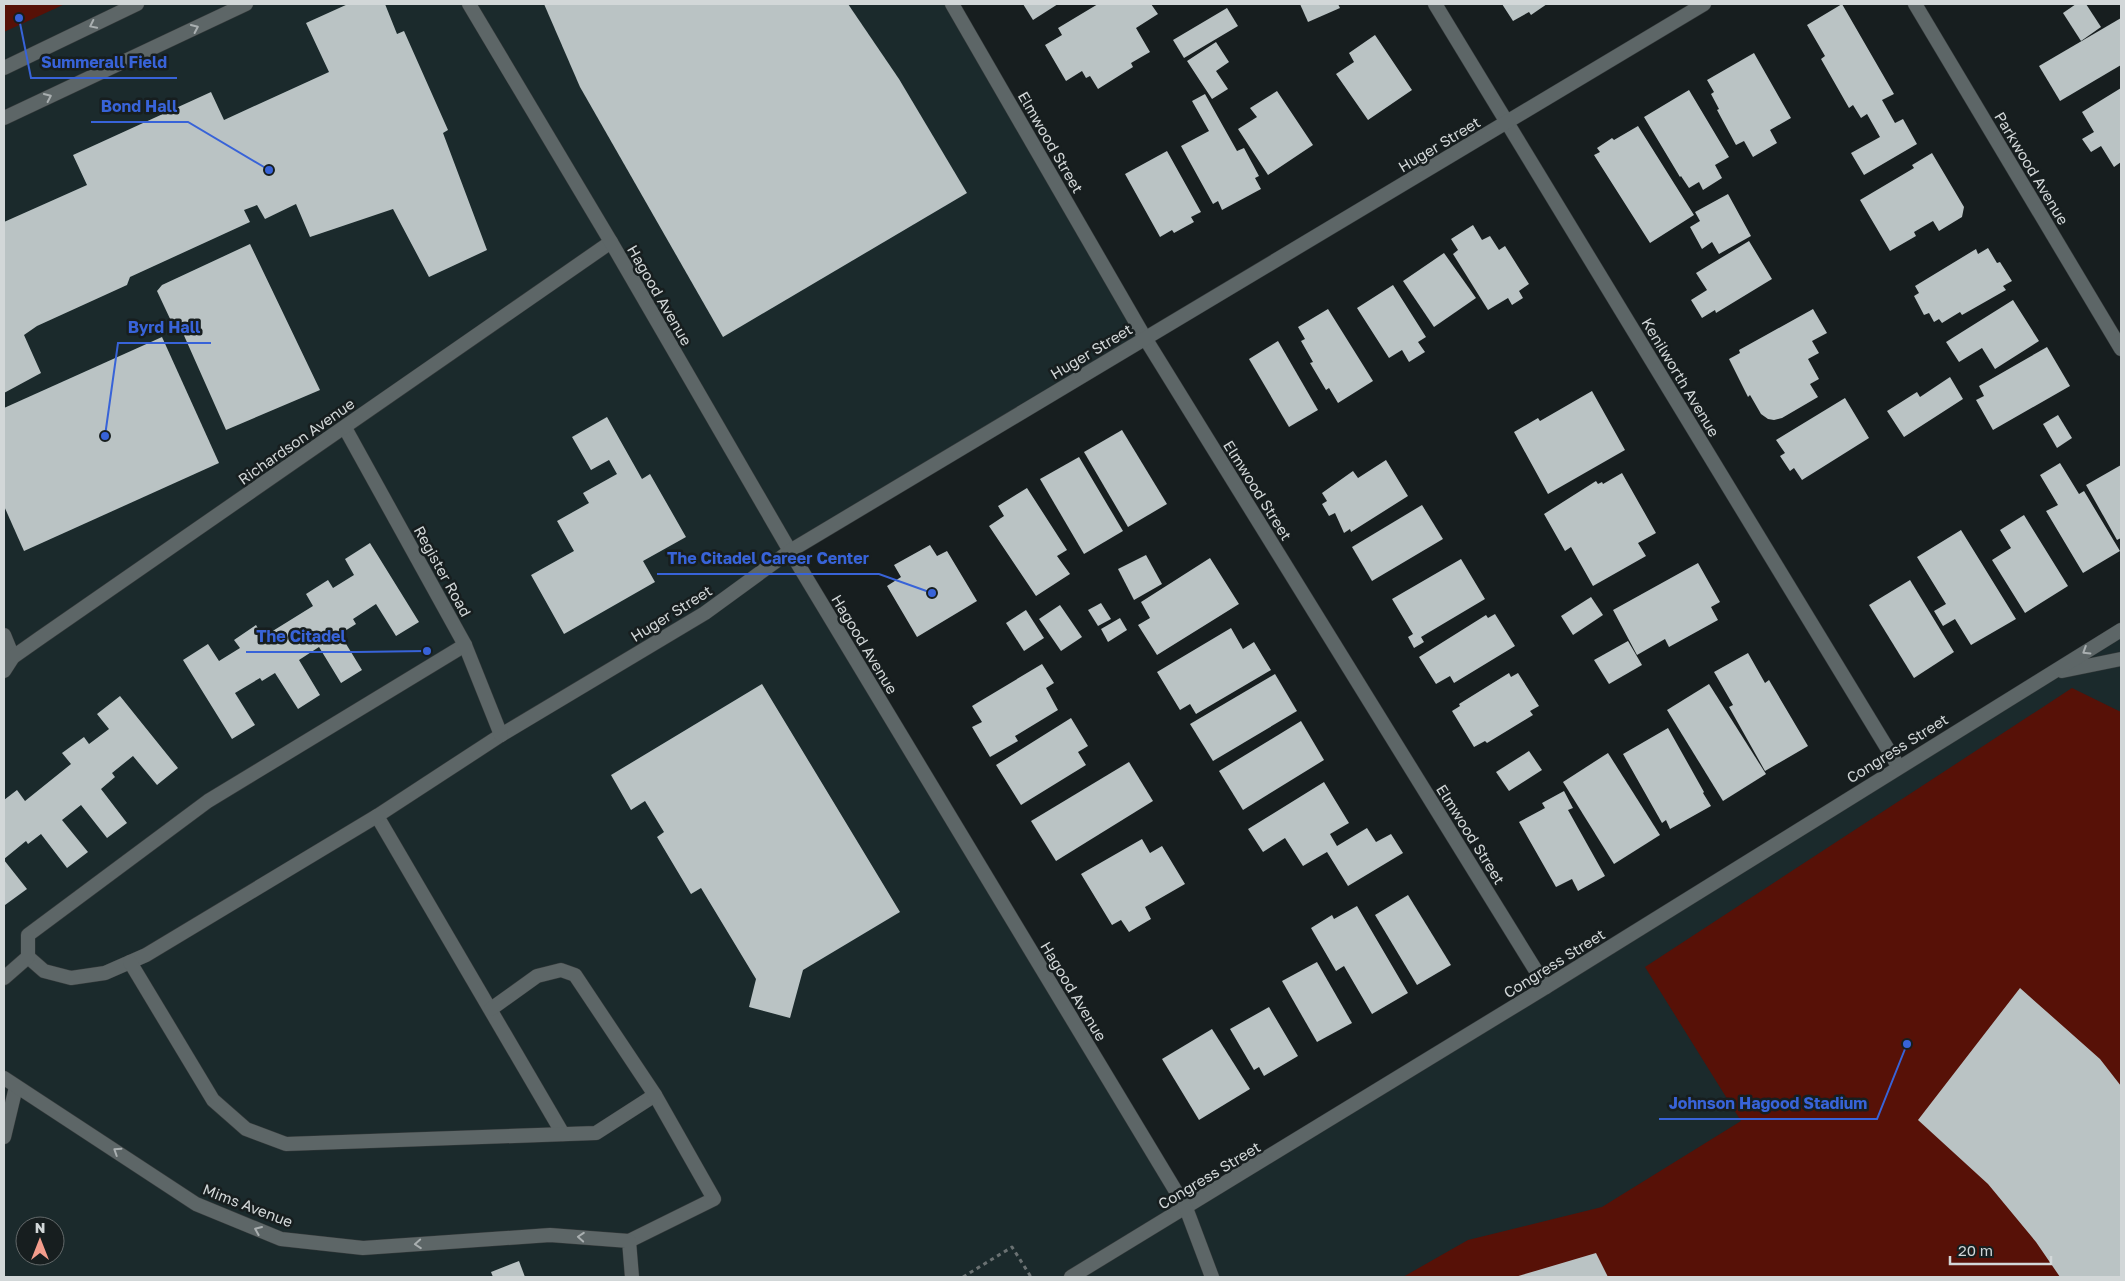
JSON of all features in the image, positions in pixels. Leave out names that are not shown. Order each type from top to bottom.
[{"type":"street","points":[[4,68],[137,4]]},
{"type":"street","points":[[4,118],[246,4]]},
{"type":"street","name":"Hagood Avenue","points":[[469,4],[611,242],[790,551],[1186,1208],[1212,1277]]},
{"type":"street","name":"Elmwood Street","points":[[952,4],[1145,338],[1546,987]]},
{"type":"street","name":"Kenilworth Avenue","points":[[1435,4],[1898,766]]},
{"type":"street","name":"Huger Street","points":[[28,957],[44,971],[71,978],[105,973],[154,950],[377,816],[501,735],[705,613],[790,551],[1704,4]]},
{"type":"street","name":"Parkwood Avenue","points":[[1915,4],[2121,349]]},
{"type":"street","name":"Richardson Avenue","points":[[4,671],[14,658],[611,242]]},
{"type":"street","name":"Register Road","points":[[344,428],[466,645],[501,735]]},
{"type":"street","name":"Congress Street","points":[[1071,1277],[1546,987],[1898,766],[2121,630]]},
{"type":"street","points":[[4,635],[14,658]]},
{"type":"street","points":[[4,978],[28,957],[28,935],[208,801],[466,645]]},
{"type":"street","name":"Congress Street","points":[[2052,673],[2121,659]]},
{"type":"street","points":[[377,816],[563,1134]]},
{"type":"street","points":[[130,962],[213,1100],[246,1129],[286,1144],[596,1133],[655,1095]]},
{"type":"street","points":[[491,1009],[537,976],[561,970],[575,975],[655,1095],[714,1199],[629,1241],[632,1277]]},
{"type":"street","name":"Mims Avenue","points":[[4,1078],[196,1204],[282,1239],[363,1248],[550,1235],[629,1241]]},
{"type":"street","points":[[4,1137],[16,1086]]},
{"type":"path","points":[[962,1277],[1012,1247],[1031,1277]]},
{"type":"shaded area","points":[[4,4],[952,4],[1145,338],[790,552],[1186,1208],[2121,630],[2121,1277],[4,1277]]},
{"type":"shaded area","points":[[4,4],[65,4],[4,32]]},
{"type":"shaded area","points":[[2072,688],[2121,712],[2121,1277],[1403,1277],[1468,1240],[1602,1207],[1741,1121],[1645,967]]},
{"type":"building","points":[[348,4],[385,4],[397,34],[404,31],[448,130],[443,133],[487,250],[429,277],[393,209],[310,237],[296,204],[265,219],[257,205],[244,210],[250,222],[130,277],[127,285],[37,326],[24,335],[41,373],[4,393],[4,222],[87,185],[73,155],[211,92],[224,120],[329,72],[306,23]]},
{"type":"building","points":[[544,4],[848,4],[899,79],[967,193],[723,337],[580,87]]},
{"type":"building","points":[[1023,4],[1058,4],[1033,20]]},
{"type":"building","points":[[1098,4],[1151,4],[1158,14],[1136,28],[1150,52],[1131,63],[1133,67],[1098,89],[1090,76],[1086,78],[1082,71],[1066,81],[1045,45],[1062,35],[1058,28]]},
{"type":"building","points":[[1300,4],[1338,4],[1340,8],[1308,22]]},
{"type":"building","points":[[1502,4],[1547,4],[1531,15],[1529,12],[1513,21]]},
{"type":"building","points":[[1842,4],[1894,94],[1882,100],[1895,123],[1903,119],[1917,144],[1864,175],[1851,153],[1880,137],[1867,114],[1861,118],[1853,105],[1849,108],[1821,59],[1825,56],[1807,25]]},
{"type":"building","points":[[2076,4],[2086,4],[2101,27],[2081,41],[2063,13]]},
{"type":"building","points":[[1227,8],[1238,26],[1184,58],[1173,40]]},
{"type":"building","points":[[2121,18],[2121,65],[2060,101],[2039,66]]},
{"type":"building","points":[[1375,35],[1412,90],[1368,120],[1336,74],[1354,62],[1349,53]]},
{"type":"building","points":[[1216,42],[1229,62],[1216,71],[1228,89],[1212,99],[1187,61]]},
{"type":"building","points":[[1754,53],[1791,118],[1770,130],[1777,143],[1753,157],[1744,141],[1736,145],[1717,110],[1719,109],[1711,94],[1714,92],[1707,80]]},
{"type":"building","points":[[2121,88],[2121,162],[2114,167],[2101,146],[2091,152],[2082,139],[2094,132],[2082,112]]},
{"type":"building","points":[[1689,90],[1729,157],[1715,165],[1722,178],[1703,190],[1699,182],[1689,188],[1680,177],[1644,117]]},
{"type":"building","points":[[1277,91],[1313,145],[1268,175],[1238,129],[1257,117],[1250,108]]},
{"type":"building","points":[[1205,94],[1237,151],[1244,148],[1259,176],[1255,178],[1261,189],[1222,210],[1218,201],[1213,204],[1181,146],[1209,131],[1192,101]]},
{"type":"building","points":[[1638,126],[1694,215],[1650,243],[1594,155],[1600,152],[1597,148],[1612,138],[1614,140]]},
{"type":"building","points":[[1167,151],[1201,212],[1191,217],[1194,222],[1174,233],[1172,230],[1160,237],[1125,174]]},
{"type":"building","points":[[1932,153],[1964,207],[1962,217],[1939,231],[1933,221],[1914,232],[1916,236],[1890,251],[1860,200],[1914,168],[1912,165]]},
{"type":"building","points":[[1728,194],[1751,236],[1719,254],[1712,242],[1702,249],[1690,227],[1700,221],[1695,212]]},
{"type":"building","points":[[1473,225],[1482,240],[1490,236],[1499,250],[1505,246],[1529,284],[1519,291],[1523,298],[1512,305],[1508,298],[1488,310],[1453,254],[1458,250],[1451,239]]},
{"type":"building","points":[[1749,241],[1772,279],[1716,313],[1715,310],[1702,318],[1691,300],[1707,290],[1696,273]]},
{"type":"building","points":[[250,244],[320,390],[226,430],[178,322],[172,323],[157,291],[162,285]]},
{"type":"building","points":[[1988,248],[1997,263],[2000,262],[2012,281],[2003,286],[2006,290],[1962,315],[1960,312],[1942,323],[1939,319],[1934,322],[1929,313],[1924,315],[1914,296],[1919,293],[1915,286],[1976,249],[1978,254]]},
{"type":"building","points":[[1444,253],[1476,298],[1434,327],[1403,281]]},
{"type":"building","points":[[1393,285],[1426,337],[1418,342],[1425,352],[1409,362],[1402,350],[1389,358],[1357,308]]},
{"type":"building","points":[[2013,300],[2039,341],[1995,369],[1982,348],[1959,362],[1946,342]]},
{"type":"building","points":[[1328,309],[1373,381],[1338,403],[1329,388],[1326,390],[1310,363],[1313,362],[1301,341],[1305,339],[1298,327]]},
{"type":"building","points":[[1813,309],[1827,333],[1812,341],[1819,353],[1808,359],[1819,379],[1810,384],[1818,397],[1782,418],[1768,419],[1761,414],[1750,395],[1748,397],[1729,359],[1740,353],[1739,350]]},
{"type":"building","points":[[162,337],[219,463],[24,551],[4,506],[4,408]]},
{"type":"building","points":[[1278,341],[1318,410],[1289,427],[1249,359]]},
{"type":"building","points":[[2047,347],[2070,386],[1993,430],[1976,400],[1984,396],[1979,386]]},
{"type":"building","points":[[1950,377],[1963,399],[1904,437],[1887,411],[1917,392],[1920,397]]},
{"type":"building","points":[[1592,391],[1625,450],[1548,494],[1514,432],[1538,418],[1540,421]]},
{"type":"building","points":[[1845,398],[1869,438],[1802,480],[1794,468],[1790,471],[1780,456],[1785,453],[1776,440]]},
{"type":"building","points":[[2058,415],[2072,438],[2057,448],[2043,424]]},
{"type":"building","points":[[607,417],[642,479],[650,474],[686,537],[643,561],[655,582],[564,634],[531,575],[574,551],[557,521],[589,503],[583,493],[617,474],[609,460],[591,470],[572,437]]},
{"type":"building","points":[[1122,430],[1167,504],[1128,527],[1084,452]]},
{"type":"building","points":[[1079,457],[1123,531],[1084,554],[1040,479]]},
{"type":"building","points":[[1386,460],[1408,496],[1351,532],[1350,529],[1344,533],[1335,513],[1329,516],[1322,504],[1327,501],[1322,493],[1353,471],[1358,478]]},
{"type":"building","points":[[2060,463],[2079,494],[2084,491],[2120,551],[2083,573],[2046,511],[2058,505],[2040,475]]},
{"type":"building","points":[[2121,465],[2121,538],[2117,540],[2086,485]]},
{"type":"building","points":[[1622,473],[1656,533],[1638,543],[1646,556],[1593,586],[1571,547],[1565,551],[1544,514],[1596,481],[1598,484],[1602,482],[1603,484]]},
{"type":"building","points":[[1027,488],[1067,550],[1057,556],[1070,574],[1036,596],[989,526],[1004,516],[998,506]]},
{"type":"building","points":[[1422,505],[1443,539],[1372,581],[1352,547]]},
{"type":"building","points":[[2024,515],[2068,586],[2025,613],[1992,560],[2011,548],[2000,530]]},
{"type":"building","points":[[1961,530],[2016,619],[1971,645],[1955,619],[1943,626],[1934,611],[1946,604],[1917,557]]},
{"type":"building","points":[[370,543],[419,622],[396,636],[376,604],[353,619],[356,624],[340,634],[362,670],[341,683],[319,647],[299,660],[320,695],[298,709],[275,673],[262,681],[260,678],[235,693],[255,725],[232,739],[183,660],[208,644],[219,661],[240,648],[234,640],[256,625],[263,637],[313,606],[306,594],[328,580],[333,588],[354,575],[345,559]]},
{"type":"building","points":[[930,545],[937,556],[947,551],[977,601],[917,637],[887,586],[901,577],[894,565]]},
{"type":"building","points":[[1146,555],[1162,584],[1134,600],[1118,569]]},
{"type":"building","points":[[1210,558],[1239,604],[1157,655],[1138,625],[1150,618],[1141,602]]},
{"type":"building","points":[[1461,559],[1485,599],[1421,637],[1424,642],[1414,648],[1408,637],[1413,634],[1392,599]]},
{"type":"building","points":[[1698,563],[1720,602],[1711,607],[1718,620],[1669,647],[1665,639],[1637,655],[1613,610]]},
{"type":"building","points":[[1910,580],[1954,652],[1914,678],[1869,605]]},
{"type":"building","points":[[1591,597],[1603,615],[1573,635],[1561,616]]},
{"type":"building","points":[[1101,603],[1111,619],[1098,626],[1088,610]]},
{"type":"building","points":[[1060,605],[1082,637],[1061,651],[1039,619]]},
{"type":"building","points":[[1026,610],[1044,638],[1024,651],[1006,623]]},
{"type":"building","points":[[1495,614],[1515,646],[1454,683],[1450,676],[1436,684],[1419,657],[1486,615],[1488,618]]},
{"type":"building","points":[[1120,618],[1127,630],[1108,642],[1101,629]]},
{"type":"building","points":[[1231,628],[1243,649],[1254,642],[1271,670],[1196,714],[1190,704],[1180,710],[1157,672]]},
{"type":"building","points":[[1628,641],[1642,665],[1609,684],[1594,660]]},
{"type":"building","points":[[1748,653],[1765,683],[1769,680],[1808,746],[1765,771],[1729,707],[1733,705],[1714,672]]},
{"type":"building","points":[[1042,664],[1054,683],[1046,688],[1058,710],[1015,736],[1018,741],[990,757],[972,727],[982,722],[972,706]]},
{"type":"building","points":[[1509,673],[1511,677],[1518,673],[1539,706],[1530,711],[1533,715],[1487,743],[1485,741],[1474,747],[1452,711],[1460,706],[1459,704]]},
{"type":"building","points":[[1275,674],[1297,711],[1213,761],[1190,724]]},
{"type":"building","points":[[762,684],[900,912],[803,970],[790,1018],[749,1007],[756,979],[701,888],[691,894],[657,837],[664,832],[645,801],[631,810],[611,775]]},
{"type":"building","points":[[1709,684],[1766,774],[1723,801],[1667,710]]},
{"type":"building","points":[[120,696],[178,768],[157,785],[133,756],[112,773],[115,777],[101,789],[127,823],[107,838],[81,805],[62,820],[88,852],[67,868],[41,834],[28,844],[26,841],[4,859],[4,800],[17,790],[25,801],[71,764],[62,753],[84,737],[89,744],[109,729],[97,714]]},
{"type":"building","points":[[1071,718],[1088,746],[1078,752],[1086,765],[1021,805],[996,765]]},
{"type":"building","points":[[1301,721],[1324,760],[1243,810],[1219,771]]},
{"type":"building","points":[[1668,728],[1711,806],[1670,829],[1666,820],[1662,823],[1623,754]]},
{"type":"building","points":[[1529,751],[1542,770],[1509,791],[1496,772]]},
{"type":"building","points":[[1608,753],[1660,835],[1614,864],[1563,782]]},
{"type":"building","points":[[1129,762],[1153,801],[1056,861],[1031,821]]},
{"type":"building","points":[[1324,782],[1349,823],[1330,834],[1337,846],[1367,828],[1376,842],[1391,834],[1403,853],[1348,886],[1327,852],[1303,866],[1285,838],[1263,852],[1248,829]]},
{"type":"building","points":[[1564,791],[1573,808],[1568,810],[1605,876],[1578,891],[1572,879],[1556,887],[1519,822],[1545,808],[1542,803]]},
{"type":"building","points":[[1142,839],[1150,853],[1162,846],[1185,884],[1145,907],[1151,919],[1129,932],[1121,920],[1112,925],[1081,874]]},
{"type":"building","points":[[4,860],[27,889],[5,905],[4,903]]},
{"type":"building","points":[[1408,895],[1451,965],[1417,985],[1375,915]]},
{"type":"building","points":[[1357,906],[1408,993],[1372,1014],[1344,966],[1336,971],[1311,928],[1332,915],[1334,919]]},
{"type":"building","points":[[1317,962],[1352,1023],[1317,1042],[1282,981]]},
{"type":"building","points":[[2020,988],[2100,1059],[2121,1086],[2121,1277],[2060,1277],[2036,1242],[1988,1184],[1918,1120]]},
{"type":"building","points":[[1269,1007],[1298,1056],[1264,1076],[1259,1067],[1254,1070],[1230,1029]]},
{"type":"building","points":[[1212,1029],[1250,1089],[1199,1120],[1162,1059]]},
{"type":"building","points":[[1596,1253],[1608,1277],[1515,1277]]},
{"type":"building","points":[[519,1261],[525,1277],[493,1277],[491,1272]]},
{"type":"place","name":"Summerall Field","points":[[19,18]]},
{"type":"place","name":"Bond Hall","points":[[269,170]]},
{"type":"place","name":"Byrd Hall","points":[[105,436]]},
{"type":"place","name":"The Citadel Career Center","points":[[932,593]]},
{"type":"place","name":"The Citadel","points":[[427,651]]},
{"type":"place","name":"Johnson Hagood Stadium","points":[[1907,1044]]}]
